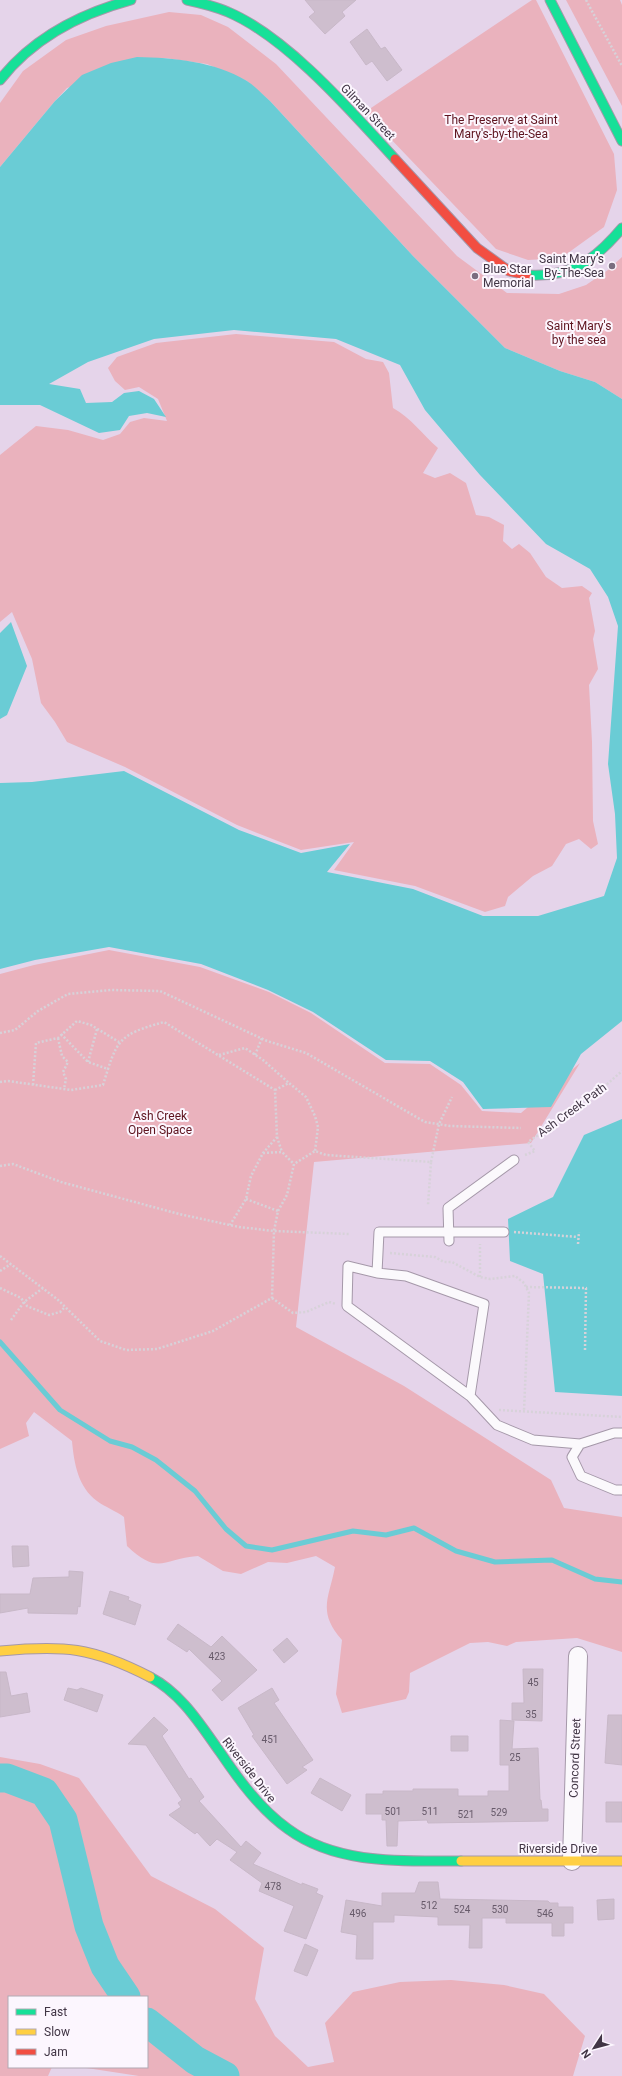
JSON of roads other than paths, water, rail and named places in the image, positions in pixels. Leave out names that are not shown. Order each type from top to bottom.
[{"type":"street","points":[[3,72],[27,51],[60,28],[94,11],[131,0]]},
{"type":"street","name":"Gilman Street","points":[[187,0],[202,2],[226,11],[251,25],[287,50],[369,129],[467,238],[490,259],[510,272],[534,276],[552,275],[572,270],[592,259],[607,246],[622,228]]},
{"type":"street","points":[[550,0],[622,141]]},
{"type":"street","name":"Riverside Drive","points":[[0,1651],[63,1647],[81,1649],[116,1660],[146,1675],[172,1692],[197,1722],[251,1794],[282,1826],[303,1838],[330,1850],[365,1857],[410,1861],[622,1861]]},
{"type":"street","name":"Concord Street","points":[[572,1861],[578,1656]]},
{"type":"lane","points":[[449,1241],[448,1208],[514,1160]]},
{"type":"lane","points":[[377,1273],[379,1232],[504,1232]]},
{"type":"lane","points":[[470,1396],[484,1304],[406,1276],[377,1273],[348,1266],[347,1306],[470,1396],[497,1425],[533,1440],[580,1444],[614,1433],[622,1433]]},
{"type":"lane","points":[[580,1444],[572,1457],[581,1476],[615,1490],[622,1490]]},
{"type":"water","points":[[137,57],[165,58],[194,62],[221,69],[250,83],[270,101],[413,256],[505,348],[560,371],[595,382],[622,399],[622,1021],[581,1054],[551,1107],[483,1109],[463,1082],[430,1061],[386,1060],[313,1012],[268,990],[201,964],[109,947],[35,960],[0,969],[0,783],[32,782],[124,771],[239,830],[301,853],[350,844],[327,872],[413,889],[483,916],[538,916],[604,896],[617,858],[615,814],[608,764],[618,626],[608,597],[590,569],[546,544],[480,475],[425,410],[400,365],[336,339],[234,330],[154,339],[88,362],[49,384],[80,389],[86,403],[112,402],[124,393],[139,391],[154,399],[166,417],[147,413],[129,416],[120,430],[99,433],[40,405],[0,405],[0,167],[55,101],[82,75],[111,63]]},
{"type":"water","points":[[11,622],[27,666],[7,715],[0,719],[0,633]]},
{"type":"water","points":[[622,1119],[622,1396],[555,1392],[543,1274],[510,1261],[508,1219],[553,1197],[584,1135]]},
{"type":"waterway","points":[[0,1342],[60,1410],[110,1441],[132,1447],[156,1460],[195,1491],[226,1529],[246,1546],[272,1550],[353,1531],[386,1535],[414,1528],[456,1551],[495,1562],[552,1560],[595,1579],[622,1582]]},
{"type":"waterway","points":[[0,1778],[7,1778],[44,1792],[63,1820],[89,1926],[105,1966],[125,1996]]},
{"type":"waterway","points":[[148,2023],[195,2060],[225,2076]]},
{"type":"place","name":"Saint Mary’s By-The-Sea","points":[[612,266]]},
{"type":"place","name":"Blue Star Memorial","points":[[475,276]]},
{"type":"park label","name":"The Preserve at Saint Mary's-by-the-Sea","points":[[501,127]]},
{"type":"park label","name":"Saint Mary's by the sea","points":[[579,333]]},
{"type":"park label","name":"Ash Creek Open Space","points":[[160,1123]]}]
